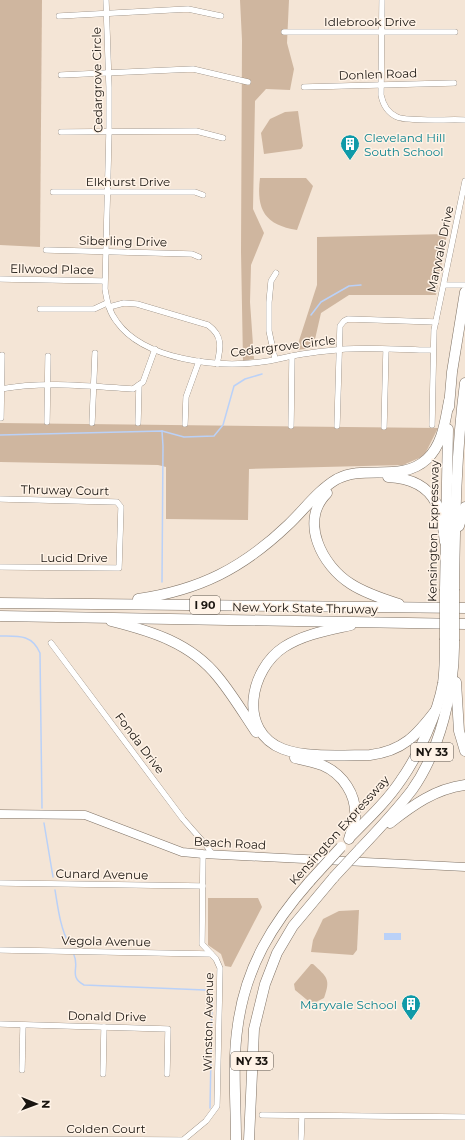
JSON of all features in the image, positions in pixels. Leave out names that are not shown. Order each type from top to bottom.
[{"type":"highway","name":"Kensington Expressway","points":[[249,1140],[252,1041],[256,1016],[265,984],[277,953],[293,926],[334,877],[400,805],[413,788],[424,768],[442,726],[449,698],[451,644],[449,401],[452,372],[465,292]]},
{"type":"highway","name":"Kensington Expressway","points":[[450,543],[465,383]]},
{"type":"highway","points":[[112,604],[170,594],[198,585],[240,565],[268,544],[322,490],[340,478],[359,473],[402,471],[421,464],[431,455],[442,437],[449,401]]},
{"type":"highway","points":[[462,410],[465,432]]},
{"type":"highway","points":[[409,607],[387,600],[351,585],[334,570],[321,552],[315,534],[314,523],[318,505],[331,489],[346,480],[362,477],[410,480],[426,490],[437,503],[450,543]]},
{"type":"highway","points":[[450,543],[465,507]]},
{"type":"highway","name":"New York State Thruway","points":[[0,603],[465,608]]},
{"type":"highway","name":"New York State Thruway","points":[[0,616],[465,624]]},
{"type":"highway","points":[[94,617],[148,631],[194,653],[217,675],[258,735],[266,743],[280,753],[320,764],[337,774],[343,780],[352,795],[355,806],[355,818],[349,839]]},
{"type":"highway","points":[[365,622],[303,637],[283,648],[270,660],[258,680],[253,701],[256,722],[264,735],[281,748],[298,753],[370,755],[392,750],[409,741],[424,726],[436,710]]},
{"type":"highway","name":"Kensington Expressway","points":[[236,1140],[235,1048],[237,1024],[249,975],[260,950],[276,922],[310,881],[389,796],[401,781],[412,763],[436,710],[442,685],[445,662],[451,644]]},
{"type":"highway","points":[[451,644],[459,731],[465,751]]},
{"type":"highway","points":[[362,846],[413,806],[444,789],[465,785]]},
{"type":"highway","points":[[232,1140],[236,1098]]},
{"type":"street","name":"Cedargrove Circle","points":[[106,0],[109,72],[109,131],[104,281],[108,305],[116,322],[136,341],[154,349],[179,357],[217,364],[261,362],[292,356],[340,350],[433,350]]},
{"type":"street","points":[[382,0],[381,95],[384,106],[392,114],[408,119],[465,120]]},
{"type":"street","points":[[59,16],[188,9],[221,16]]},
{"type":"street","name":"Idlebrook Drive","points":[[284,32],[455,32]]},
{"type":"street","points":[[61,75],[193,70],[248,82]]},
{"type":"street","name":"Donlen Road","points":[[304,87],[454,83]]},
{"type":"street","points":[[61,132],[196,131],[223,138]]},
{"type":"street","name":"Maryvale Drive","points":[[432,425],[434,330],[465,181]]},
{"type":"street","name":"Elkhurst Drive","points":[[53,192],[195,192],[203,195]]},
{"type":"street","name":"Siberling Drive","points":[[46,250],[192,254],[199,257]]},
{"type":"street","points":[[275,360],[270,331],[269,302],[271,281],[276,273]]},
{"type":"street","name":"Ellwood Place","points":[[0,279],[104,281]]},
{"type":"street","points":[[444,285],[465,285]]},
{"type":"street","points":[[40,309],[94,309],[124,303],[137,304],[208,325],[216,330],[219,338],[221,349],[217,364]]},
{"type":"street","points":[[337,426],[340,326],[344,321],[348,319],[436,322]]},
{"type":"street","points":[[1,389],[17,387],[93,386],[133,389],[143,382],[154,349]]},
{"type":"street","points":[[384,427],[386,350]]},
{"type":"street","points":[[92,423],[95,353]]},
{"type":"street","points":[[1,418],[2,355]]},
{"type":"street","points":[[47,422],[48,356]]},
{"type":"street","points":[[291,426],[292,356]]},
{"type":"street","points":[[185,424],[186,397],[199,361]]},
{"type":"street","points":[[138,424],[139,385]]},
{"type":"street","name":"Thruway Court","points":[[0,499],[117,502],[121,507],[120,536]]},
{"type":"street","name":"Lucid Drive","points":[[0,567],[119,568],[120,536]]},
{"type":"street","name":"Fonda Drive","points":[[51,643],[178,813],[213,855]]},
{"type":"street","name":"Beach Road","points":[[0,814],[85,815],[182,852],[213,855],[465,867]]},
{"type":"street","name":"Winston Avenue","points":[[203,854],[202,944],[216,959],[220,968],[217,1106],[206,1121]]},
{"type":"street","name":"Cunard Avenue","points":[[0,883],[203,886]]},
{"type":"street","name":"Vegola Avenue","points":[[0,950],[211,954]]},
{"type":"street","name":"Donald Drive","points":[[0,1024],[168,1029],[167,1074]]},
{"type":"street","points":[[22,1070],[23,1025]]},
{"type":"street","points":[[103,1074],[104,1027]]},
{"type":"street","points":[[262,1116],[465,1117]]},
{"type":"street","points":[[301,1140],[302,1116]]},
{"type":"street","name":"Colden Court","points":[[0,1139],[183,1140],[206,1121]]},
{"type":"shaded area","points":[[0,0],[42,0],[40,247],[0,245]]},
{"type":"shaded area","points":[[240,0],[289,0],[287,43],[294,69],[290,90],[266,89],[255,101],[253,209],[264,233],[251,265],[250,302],[254,359],[243,361],[241,251],[242,40]]},
{"type":"shaded area","points":[[298,111],[303,146],[301,149],[264,154],[261,133],[270,119],[285,112]]},
{"type":"shaded area","points":[[260,178],[306,178],[313,186],[297,230],[286,228],[277,224],[270,220],[265,214],[260,199]]},
{"type":"shaded area","points":[[447,234],[436,295],[349,295],[321,313],[313,348],[296,350],[317,285],[317,237]]},
{"type":"shaded area","points":[[0,423],[438,428],[424,456],[403,465],[249,469],[248,520],[166,519],[166,467],[158,465],[0,462]]},
{"type":"shaded area","points":[[208,898],[258,898],[262,907],[231,967],[225,966],[221,954],[208,945]]},
{"type":"shaded area","points":[[359,910],[357,950],[353,955],[311,952],[313,940],[323,919],[339,911]]},
{"type":"shaded area","points":[[311,964],[322,972],[327,982],[324,998],[312,1004],[295,990],[294,984]]},
{"type":"water","points":[[384,933],[401,933],[401,940],[384,940]]},
{"type":"waterway","points":[[311,315],[321,302],[349,286],[361,285]]},
{"type":"waterway","points":[[0,435],[162,431],[184,437],[214,436],[223,425],[234,386],[245,379],[262,374]]},
{"type":"waterway","points":[[162,431],[162,582]]},
{"type":"waterway","points":[[0,636],[18,636],[29,639],[37,647],[40,653],[42,808]]},
{"type":"waterway","points":[[44,823],[53,877]]},
{"type":"waterway","points":[[55,890],[61,924],[69,944]]},
{"type":"waterway","points":[[74,955],[76,964],[75,975],[79,982],[84,985],[205,990],[209,992],[212,1000],[210,1108]]},
{"type":"place","name":"Cleveland Hill South School","points":[[350,161]]},
{"type":"place","name":"Maryvale School","points":[[411,1021]]}]
